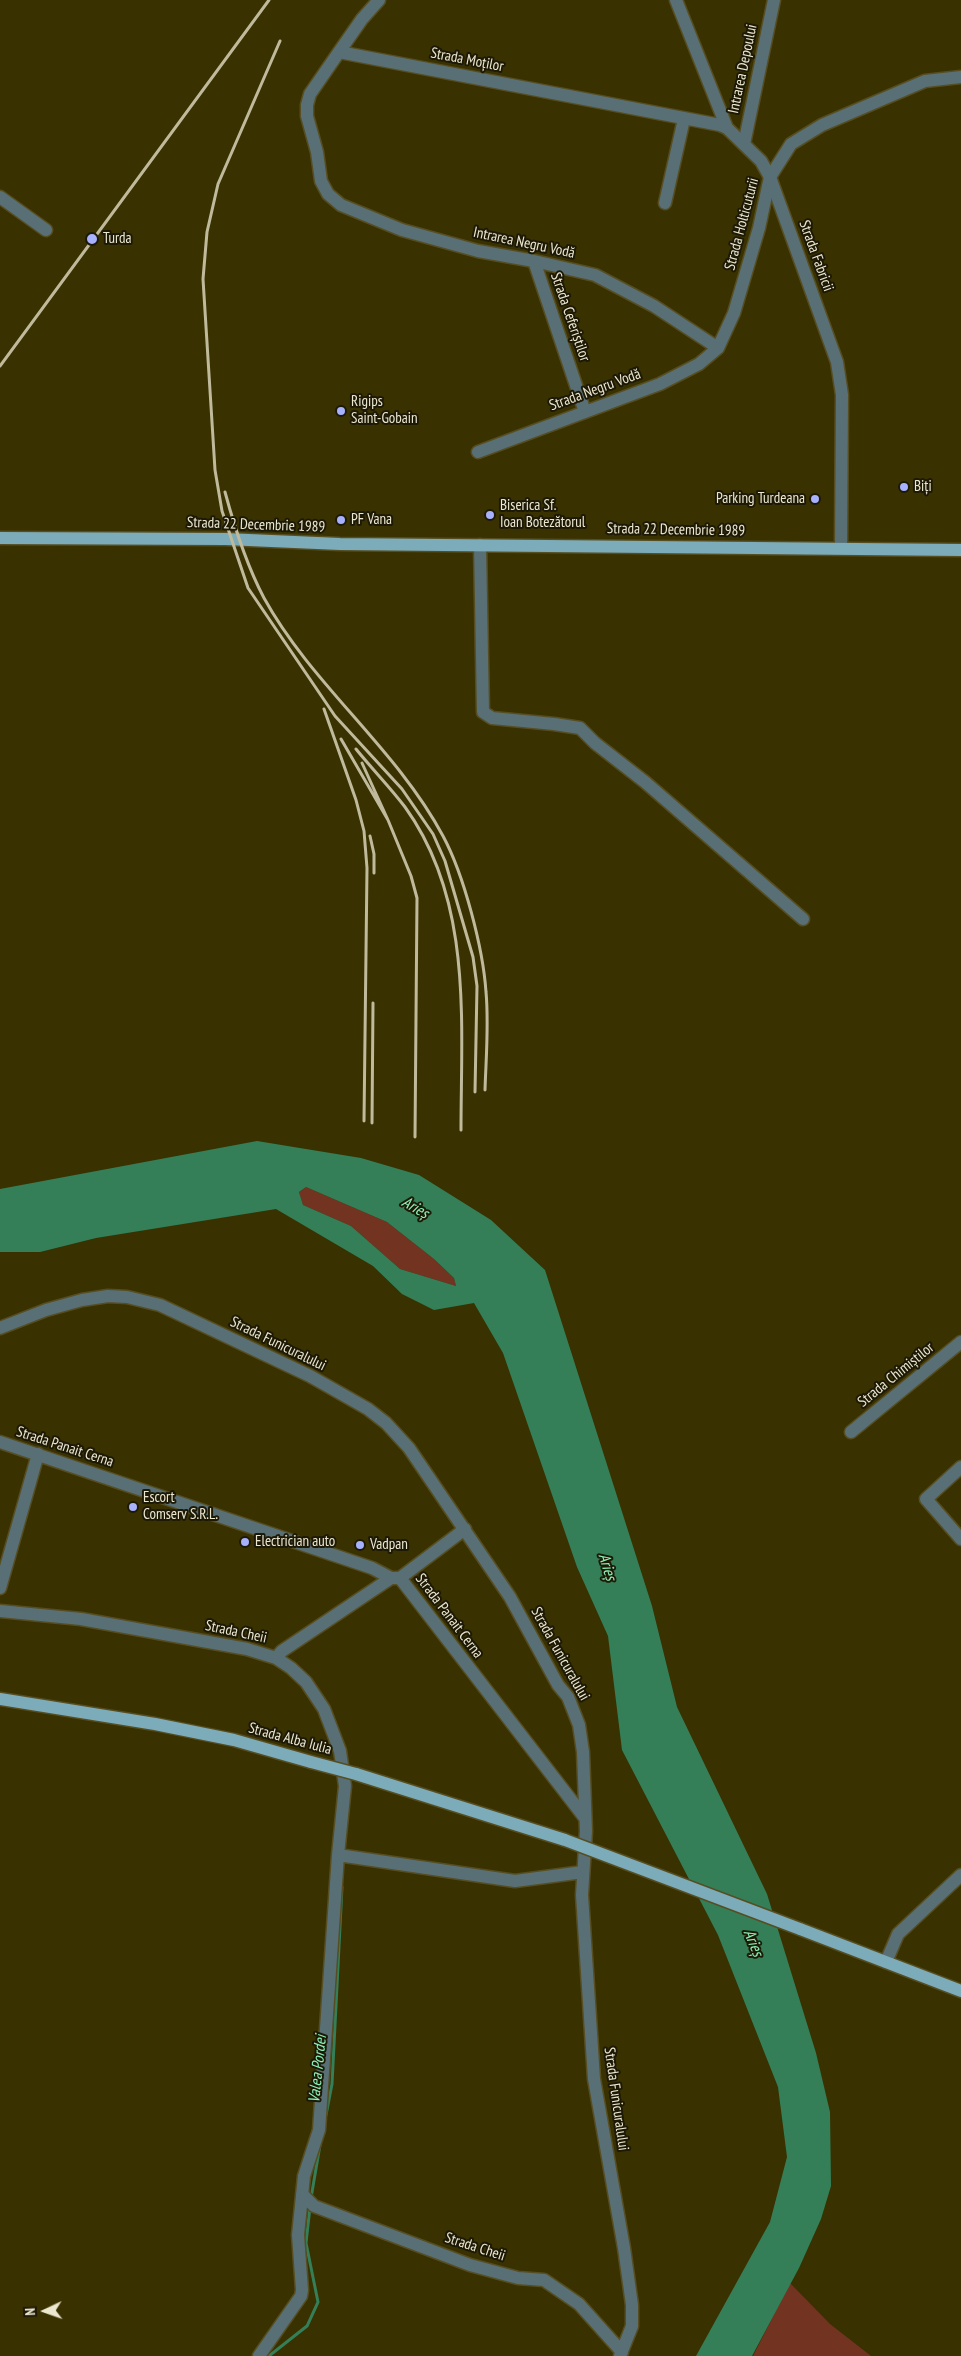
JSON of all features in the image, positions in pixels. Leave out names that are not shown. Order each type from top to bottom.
[{"type":"main road","name":"Strada 22 Decembrie 1989","points":[[0,538],[226,539],[340,544],[961,550]]},
{"type":"main road","name":"Strada Alba Iulia","points":[[0,1699],[155,1724],[234,1740],[356,1774],[565,1840],[961,1991]]},
{"type":"street","points":[[339,52],[362,19],[379,0]]},
{"type":"street","name":"Strada Fabricii","points":[[676,0],[727,128],[761,161],[770,177],[837,362],[842,395],[841,548]]},
{"type":"street","name":"Intrarea Depoului","points":[[744,144],[774,0]]},
{"type":"street","name":"Strada Moților","points":[[339,52],[720,125],[727,128]]},
{"type":"street","name":"Intrarea Negru Vodă","points":[[339,52],[310,94],[307,105],[307,116],[317,152],[321,181],[328,194],[341,204],[402,230],[478,252],[534,261],[595,275],[654,306],[718,348]]},
{"type":"street","name":"Strada Holticuturii","points":[[718,348],[737,306],[759,228],[770,177],[791,144],[822,125],[925,81],[961,77]]},
{"type":"street","points":[[666,202],[684,118]]},
{"type":"street","points":[[0,197],[46,230]]},
{"type":"street","name":"Strada Ceferiștilor","points":[[534,261],[585,412]]},
{"type":"street","name":"Strada Negru Vodă","points":[[478,452],[660,384],[699,364],[718,348]]},
{"type":"street","points":[[480,545],[482,712],[492,718],[580,728],[595,743],[645,782],[803,919]]},
{"type":"street","name":"Strada Funicuralului","points":[[0,1328],[73,1302],[108,1296],[127,1297],[160,1305],[310,1376],[368,1409],[386,1423],[409,1448],[510,1597],[558,1685],[568,1697],[579,1725],[583,1752],[586,1831],[582,1895],[594,2079],[624,2248],[632,2305],[632,2326],[621,2354]]},
{"type":"street","name":"Strada Chimiștilor","points":[[851,1432],[961,1342]]},
{"type":"street","name":"Strada Panait Cerna","points":[[0,1442],[362,1564],[396,1578],[585,1818]]},
{"type":"street","points":[[0,1588],[38,1454]]},
{"type":"street","points":[[961,1468],[926,1499],[961,1539]]},
{"type":"street","points":[[276,1658],[282,1651],[396,1578],[465,1530]]},
{"type":"street","name":"Strada Cheii","points":[[0,1611],[81,1619],[247,1649],[276,1658],[306,1682],[324,1710],[340,1751],[345,1786],[338,1855],[319,2130],[304,2176],[298,2235],[301,2296],[259,2356]]},
{"type":"street","points":[[338,1855],[515,1881],[583,1872]]},
{"type":"street","points":[[886,1962],[898,1934],[961,1875]]},
{"type":"street","name":"Strada Cheii","points":[[302,2194],[314,2206],[470,2265],[518,2278],[544,2280],[579,2304],[621,2354]]},
{"type":"shaded area","points":[[306,1187],[387,1222],[434,1259],[454,1278],[456,1286],[400,1269],[351,1226],[303,1205],[299,1192]]},
{"type":"shaded area","points":[[790,2283],[830,2324],[871,2356],[753,2356]]},
{"type":"water","name":"Arieș","points":[[257,1141],[361,1158],[419,1175],[491,1220],[545,1270],[652,1606],[677,1707],[767,1894],[816,2053],[830,2112],[831,2186],[821,2219],[799,2268],[752,2356],[696,2356],[770,2222],[787,2157],[778,2087],[718,1935],[622,1750],[608,1636],[577,1567],[503,1353],[474,1303],[434,1310],[402,1294],[373,1266],[276,1209],[96,1238],[40,1252],[0,1252],[0,1189]],"holes":[[[306,1187],[387,1222],[434,1259],[454,1278],[456,1286],[400,1269],[351,1226],[303,1205],[299,1192]]]},
{"type":"waterway","name":"Valea Pordei","points":[[326,2115],[332,2084],[342,1887]]},
{"type":"waterway","name":"Valea Pordei","points":[[311,2198],[320,2145]]},
{"type":"waterway","name":"Valea Pordei","points":[[269,2356],[307,2326],[318,2302],[306,2243],[310,2207]]},
{"type":"railway","points":[[0,366],[269,0]]},
{"type":"railway","points":[[280,41],[218,184],[207,232],[203,279],[215,470],[222,511],[248,588],[335,716],[402,789],[433,834],[445,861],[473,957],[477,986],[475,1092]]},
{"type":"railway","points":[[225,492],[246,559],[264,598],[284,630],[306,660],[402,774],[424,804],[451,852],[465,891],[477,934],[484,974],[487,1016],[485,1090]]},
{"type":"railway","points":[[324,709],[356,800],[364,831],[367,868],[364,1121]]},
{"type":"railway","points":[[341,739],[388,820],[362,763]]},
{"type":"railway","points":[[356,749],[405,807],[427,843],[442,882],[453,922],[458,963],[462,1047],[461,1130]]},
{"type":"railway","points":[[388,820],[411,876],[417,898],[415,1137]]},
{"type":"railway","points":[[370,836],[374,854],[374,873]]},
{"type":"railway","points":[[372,1123],[373,1003]]},
{"type":"place","name":"Turda","points":[[92,239]]},
{"type":"place","name":"Rigips Saint-Gobain","points":[[341,411]]},
{"type":"place","name":"Biți","points":[[904,487]]},
{"type":"place","name":"Parking Turdeana","points":[[815,499]]},
{"type":"place","name":"Biserica Sf. Ioan Botezătorul","points":[[490,515]]},
{"type":"place","name":"PF Vana","points":[[341,520]]},
{"type":"place","name":"Escort Comserv S.R.L.","points":[[133,1507]]},
{"type":"place","name":"Electrician auto","points":[[245,1542]]},
{"type":"place","name":"Vadpan","points":[[360,1545]]}]
